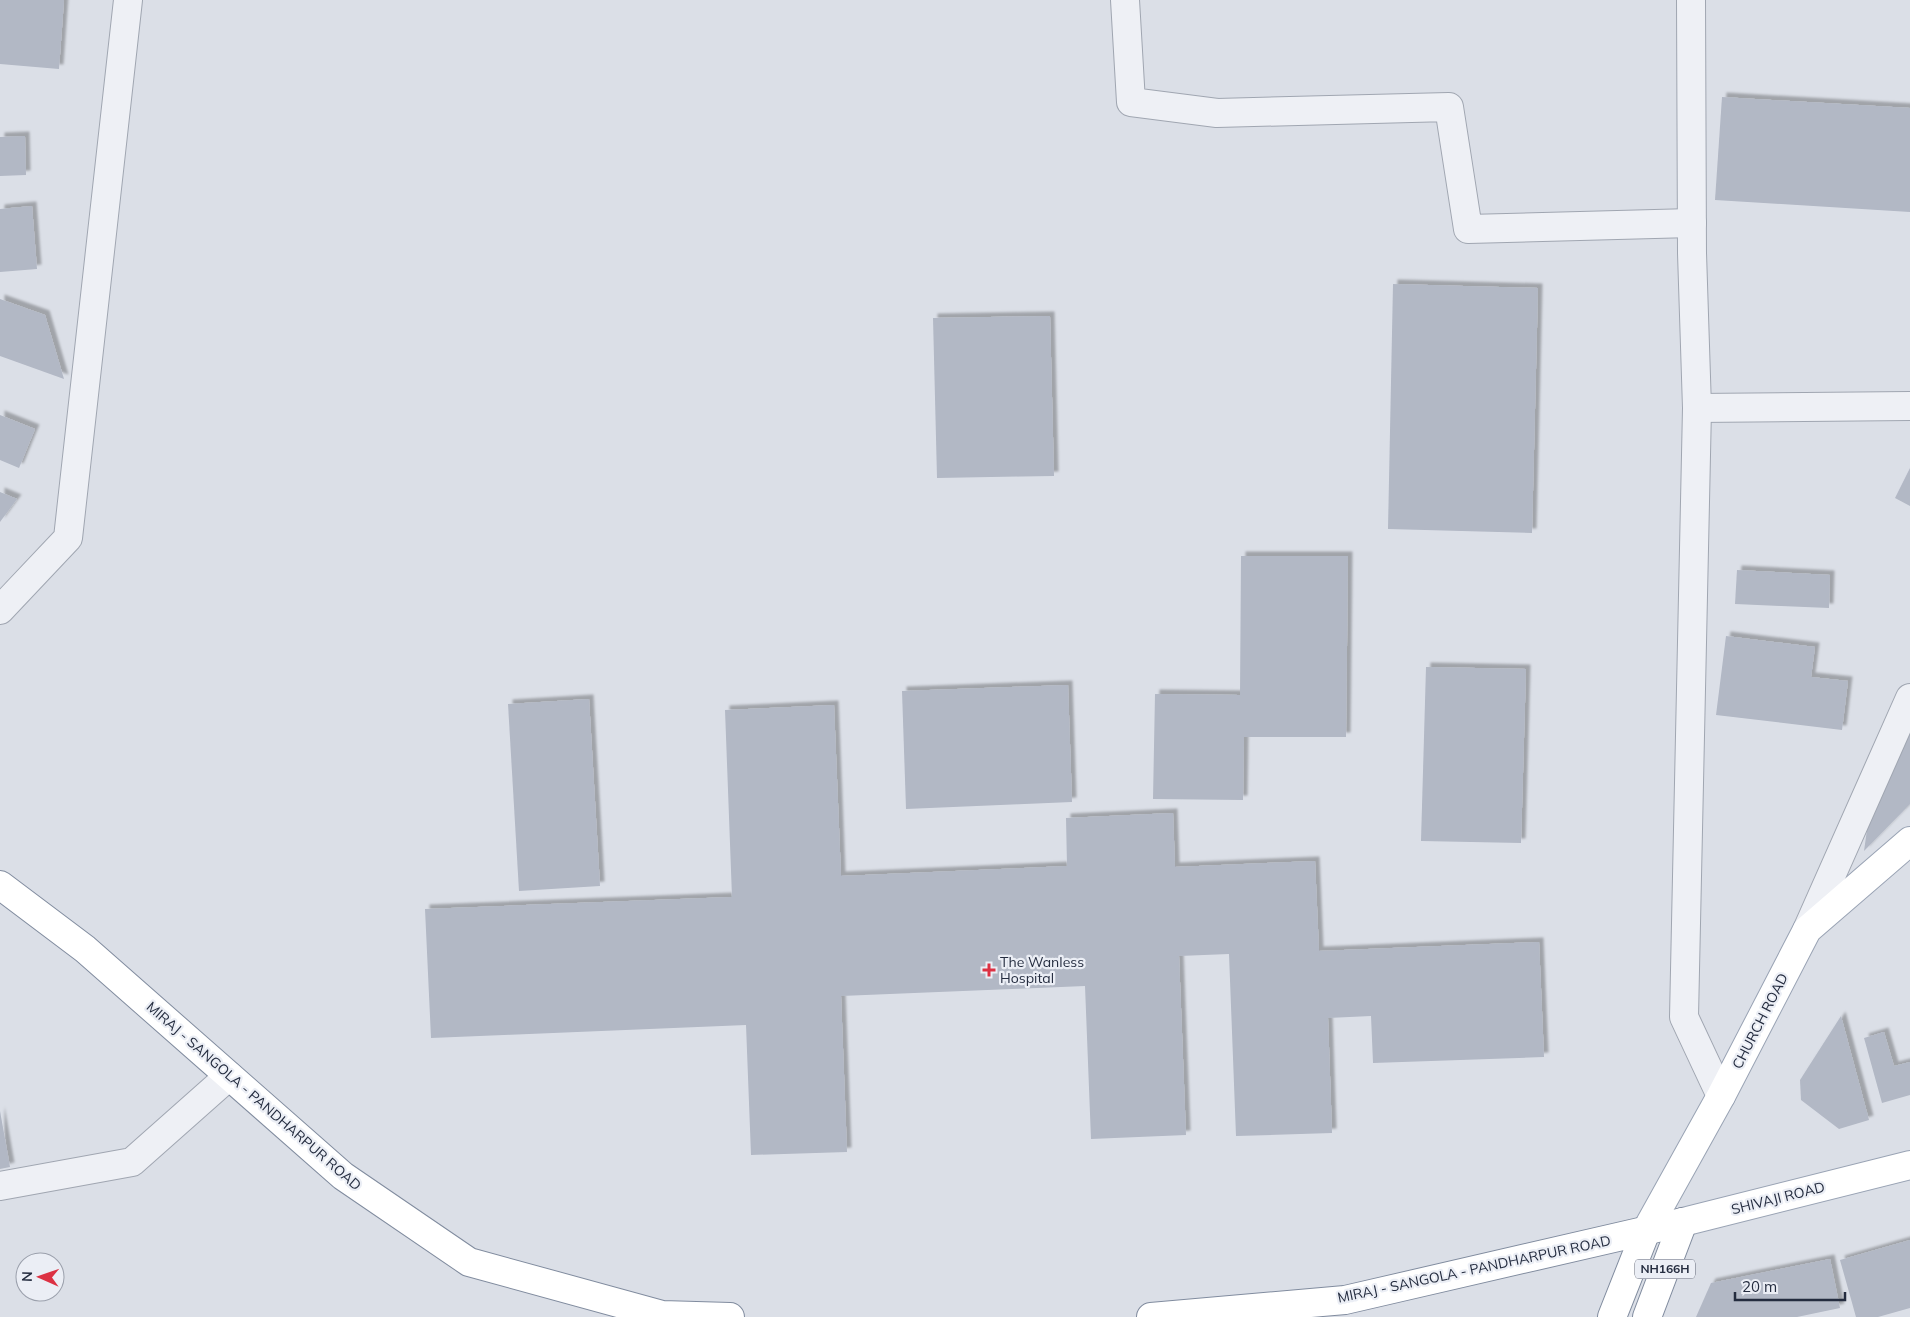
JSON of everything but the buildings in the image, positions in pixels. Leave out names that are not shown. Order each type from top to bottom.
[{"type":"main road","name":"CHURCH ROAD","points":[[1612,1317],[1646,1231],[1721,1096],[1806,930],[1910,841]]},
{"type":"main road","name":"MIRAJ - SANGOLA - PANDHARPUR ROAD","points":[[0,884],[85,949],[344,1176],[469,1262],[662,1315],[730,1317]]},
{"type":"main road","name":"SHIVAJI ROAD","points":[[1646,1231],[1910,1165]]},
{"type":"main road","name":"NH166H","points":[[1647,1317],[1683,1222]]},
{"type":"main road","name":"MIRAJ - SANGOLA - PANDHARPUR ROAD","points":[[1151,1317],[1345,1300],[1646,1231]]},
{"type":"street","points":[[0,610],[68,538],[128,0]]},
{"type":"street","points":[[1125,0],[1131,102],[1217,113],[1449,107],[1468,229],[1692,223]]},
{"type":"street","points":[[1691,0],[1692,223],[1696,408],[1684,1017],[1721,1096]]},
{"type":"street","points":[[1696,408],[1910,406]]},
{"type":"street","points":[[1806,930],[1910,698]]},
{"type":"street","points":[[0,1186],[132,1162],[229,1076]]},
{"type":"place","name":"The Wanless Hospital","points":[[989,970]]}]
